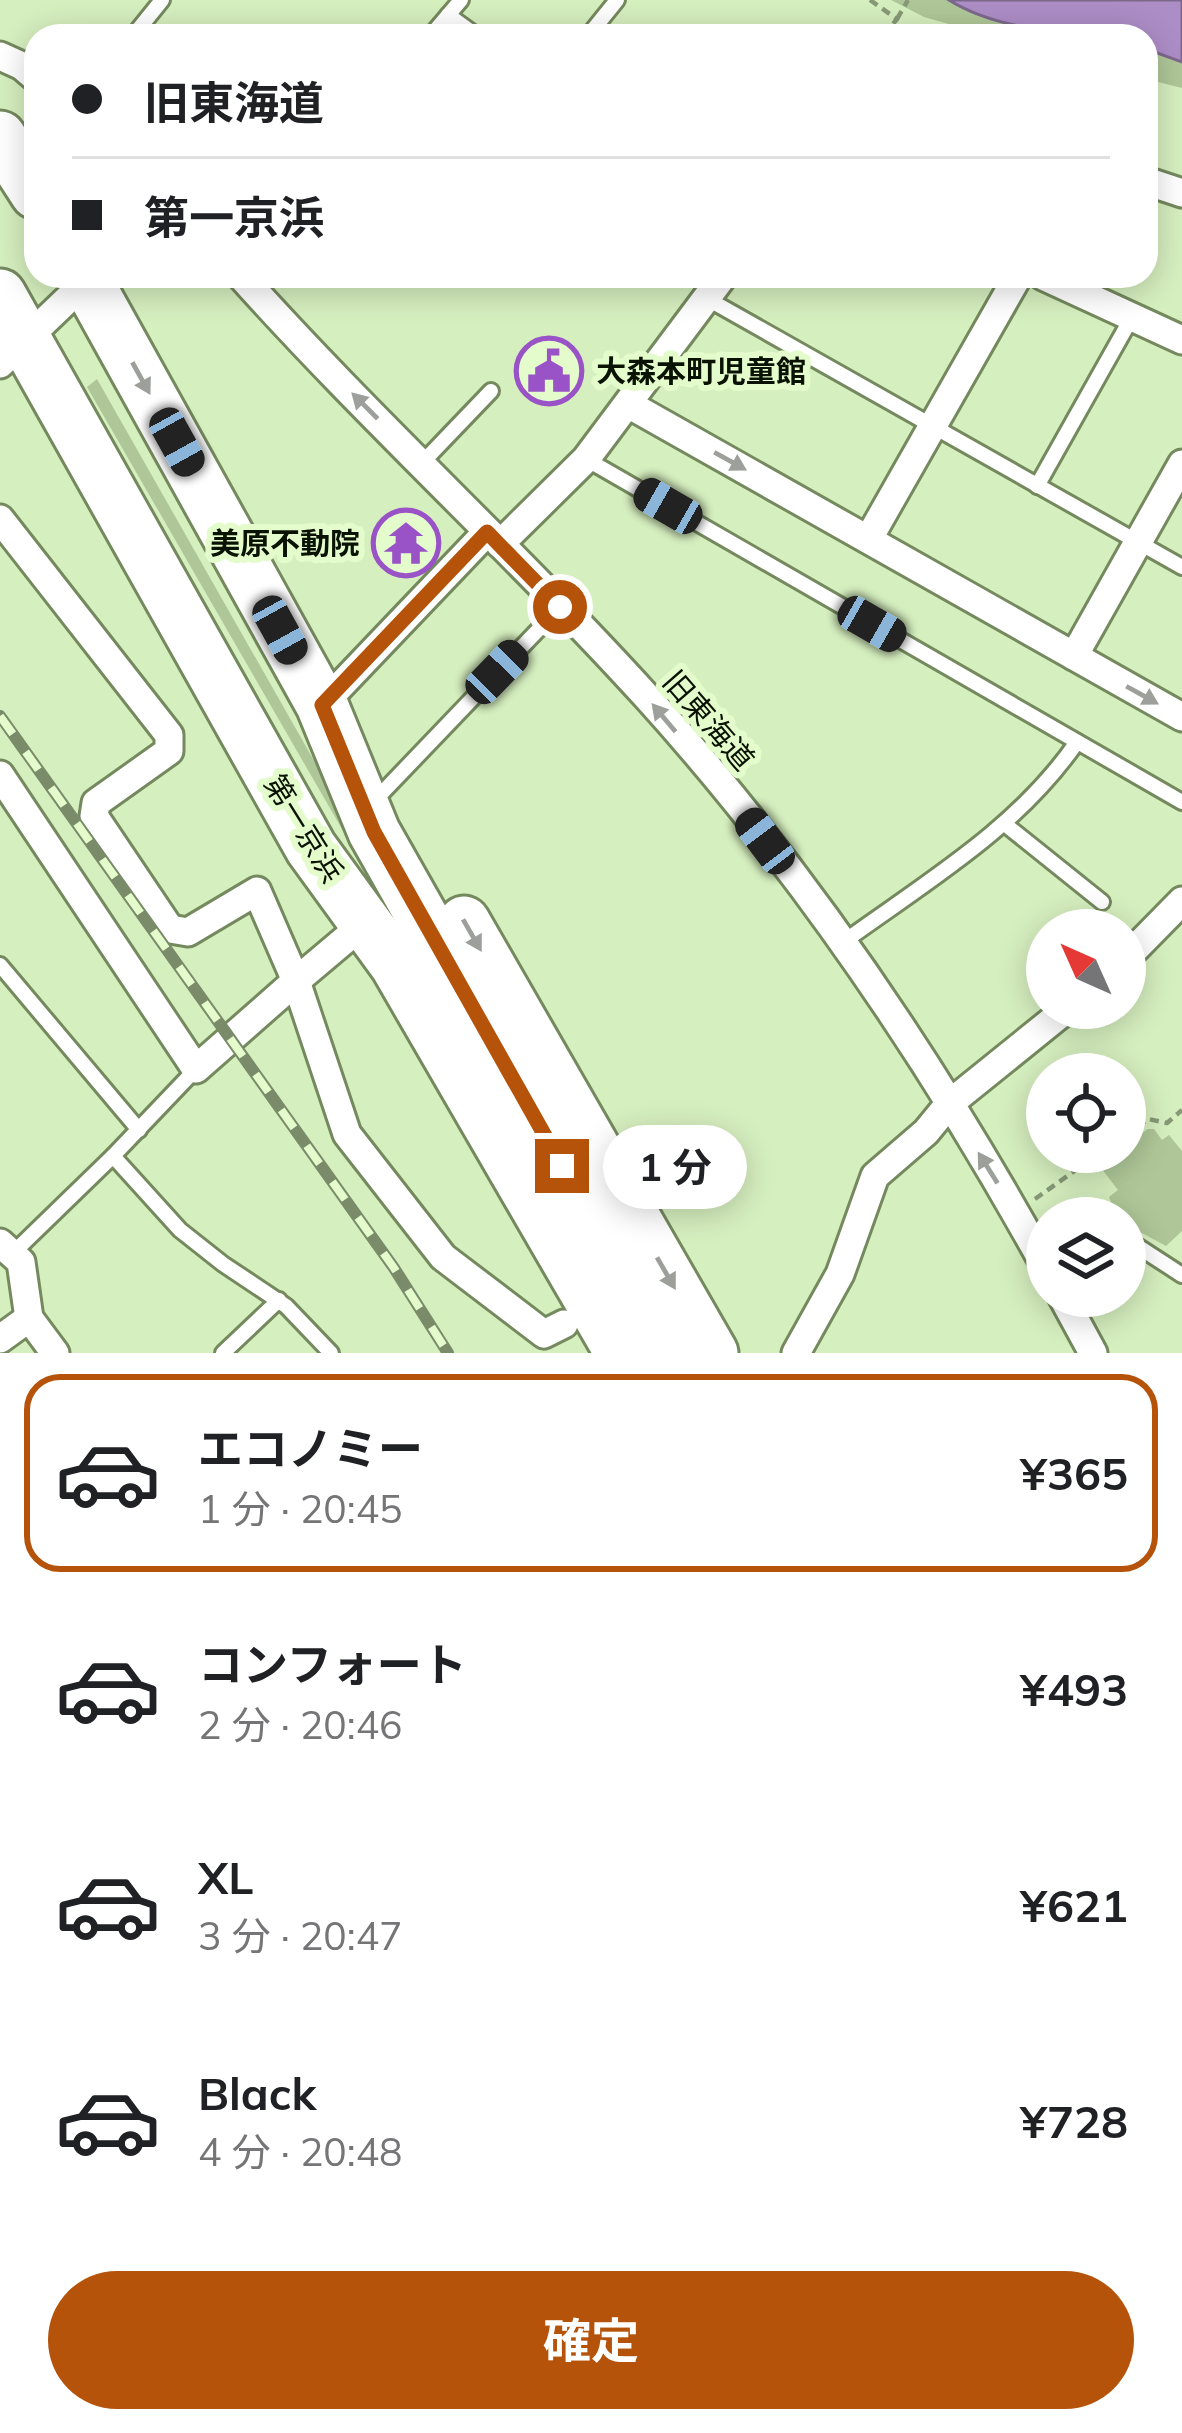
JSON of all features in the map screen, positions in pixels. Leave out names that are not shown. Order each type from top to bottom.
[{"type":"highway","points":[[0,136],[24,174]]},
{"type":"highway","name":"第一京浜","points":[[93,288],[329,719],[374,832],[669,1353]]},
{"type":"highway","name":"第一京浜","points":[[0,295],[13,352],[311,848],[396,964],[621,1353]]},
{"type":"highway","points":[[329,719],[445,889],[712,1353]]},
{"type":"highway","points":[[311,848],[347,938],[572,1338]]},
{"type":"street","points":[[13,352],[78,288]]},
{"type":"street","name":"旧東海道","points":[[253,288],[646,696],[726,791],[842,943],[1026,1231]]},
{"type":"street","points":[[329,719],[494,538],[586,459],[714,288]]},
{"type":"street","points":[[869,538],[1011,288]]},
{"type":"street","points":[[1069,288],[1182,340]]},
{"type":"street","points":[[628,404],[1182,717]]},
{"type":"street","points":[[1074,656],[1182,464]]},
{"type":"street","points":[[0,519],[171,740],[167,753],[95,804],[95,818],[170,930],[188,932],[259,892],[296,982],[347,1134],[443,1257],[544,1334],[572,1338]]},
{"type":"street","points":[[0,775],[196,1069],[347,938]]},
{"type":"street","points":[[1146,938],[1182,901]]},
{"type":"street","points":[[796,1353],[840,1274],[875,1176],[926,1132],[949,1104],[1042,1029]]},
{"type":"street","points":[[6,1249],[21,1262],[29,1318],[55,1353]]},
{"type":"street","points":[[1073,1317],[1093,1353]]},
{"type":"street","points":[[0,1339],[29,1318]]},
{"type":"lane","points":[[143,24],[162,0]]},
{"type":"lane","points":[[440,24],[461,0]]},
{"type":"lane","points":[[597,24],[616,0]]},
{"type":"lane","points":[[448,15],[460,24]]},
{"type":"lane","points":[[717,288],[932,427],[1182,567]]},
{"type":"lane","points":[[1036,486],[1132,317]]},
{"type":"lane","points":[[422,463],[491,391]]},
{"type":"lane","points":[[586,459],[1182,802]]},
{"type":"lane","points":[[379,796],[560,607]]},
{"type":"lane","points":[[842,943],[1006,825],[1046,785],[1077,742]]},
{"type":"lane","points":[[1006,825],[1102,902]]},
{"type":"lane","points":[[3,974],[139,1130]]},
{"type":"lane","points":[[6,1249],[113,1156],[196,1069]]},
{"type":"lane","points":[[113,1156],[180,1230],[279,1300],[331,1353]]},
{"type":"lane","points":[[1146,1252],[1182,1275]]},
{"type":"lane","points":[[223,1353],[279,1300]]},
{"type":"path","points":[[870,0],[897,19]]},
{"type":"path","points":[[893,24],[908,0]]},
{"type":"path","points":[[1146,1120],[1167,1123],[1182,1110]]},
{"type":"path","points":[[1016,1213],[1072,1173]]},
{"type":"green space","points":[[891,0],[1182,0],[1182,88],[1158,82],[1158,24],[949,24]]},
{"type":"green space","points":[[97,379],[354,831],[346,836],[87,387]]},
{"type":"green space","points":[[1154,1129],[1162,1140],[1169,1135],[1182,1151],[1182,1231],[1166,1246],[1146,1235],[1146,1197],[1109,1197],[1118,1190],[1105,1173],[1146,1173],[1146,1130]]},
{"type":"shaded area","points":[[949,0],[1182,0],[1182,62],[1158,53],[1158,24],[1010,24]]},
{"type":"railway","points":[[0,716],[394,1268],[448,1353]]},
{"type":"place","name":"大森本町児童館","points":[[549,371]]},
{"type":"place","name":"美原不動院","points":[[406,543]]},
{"type":"route","points":[[560,607],[487,532],[322,705],[374,832],[562,1166]]}]
